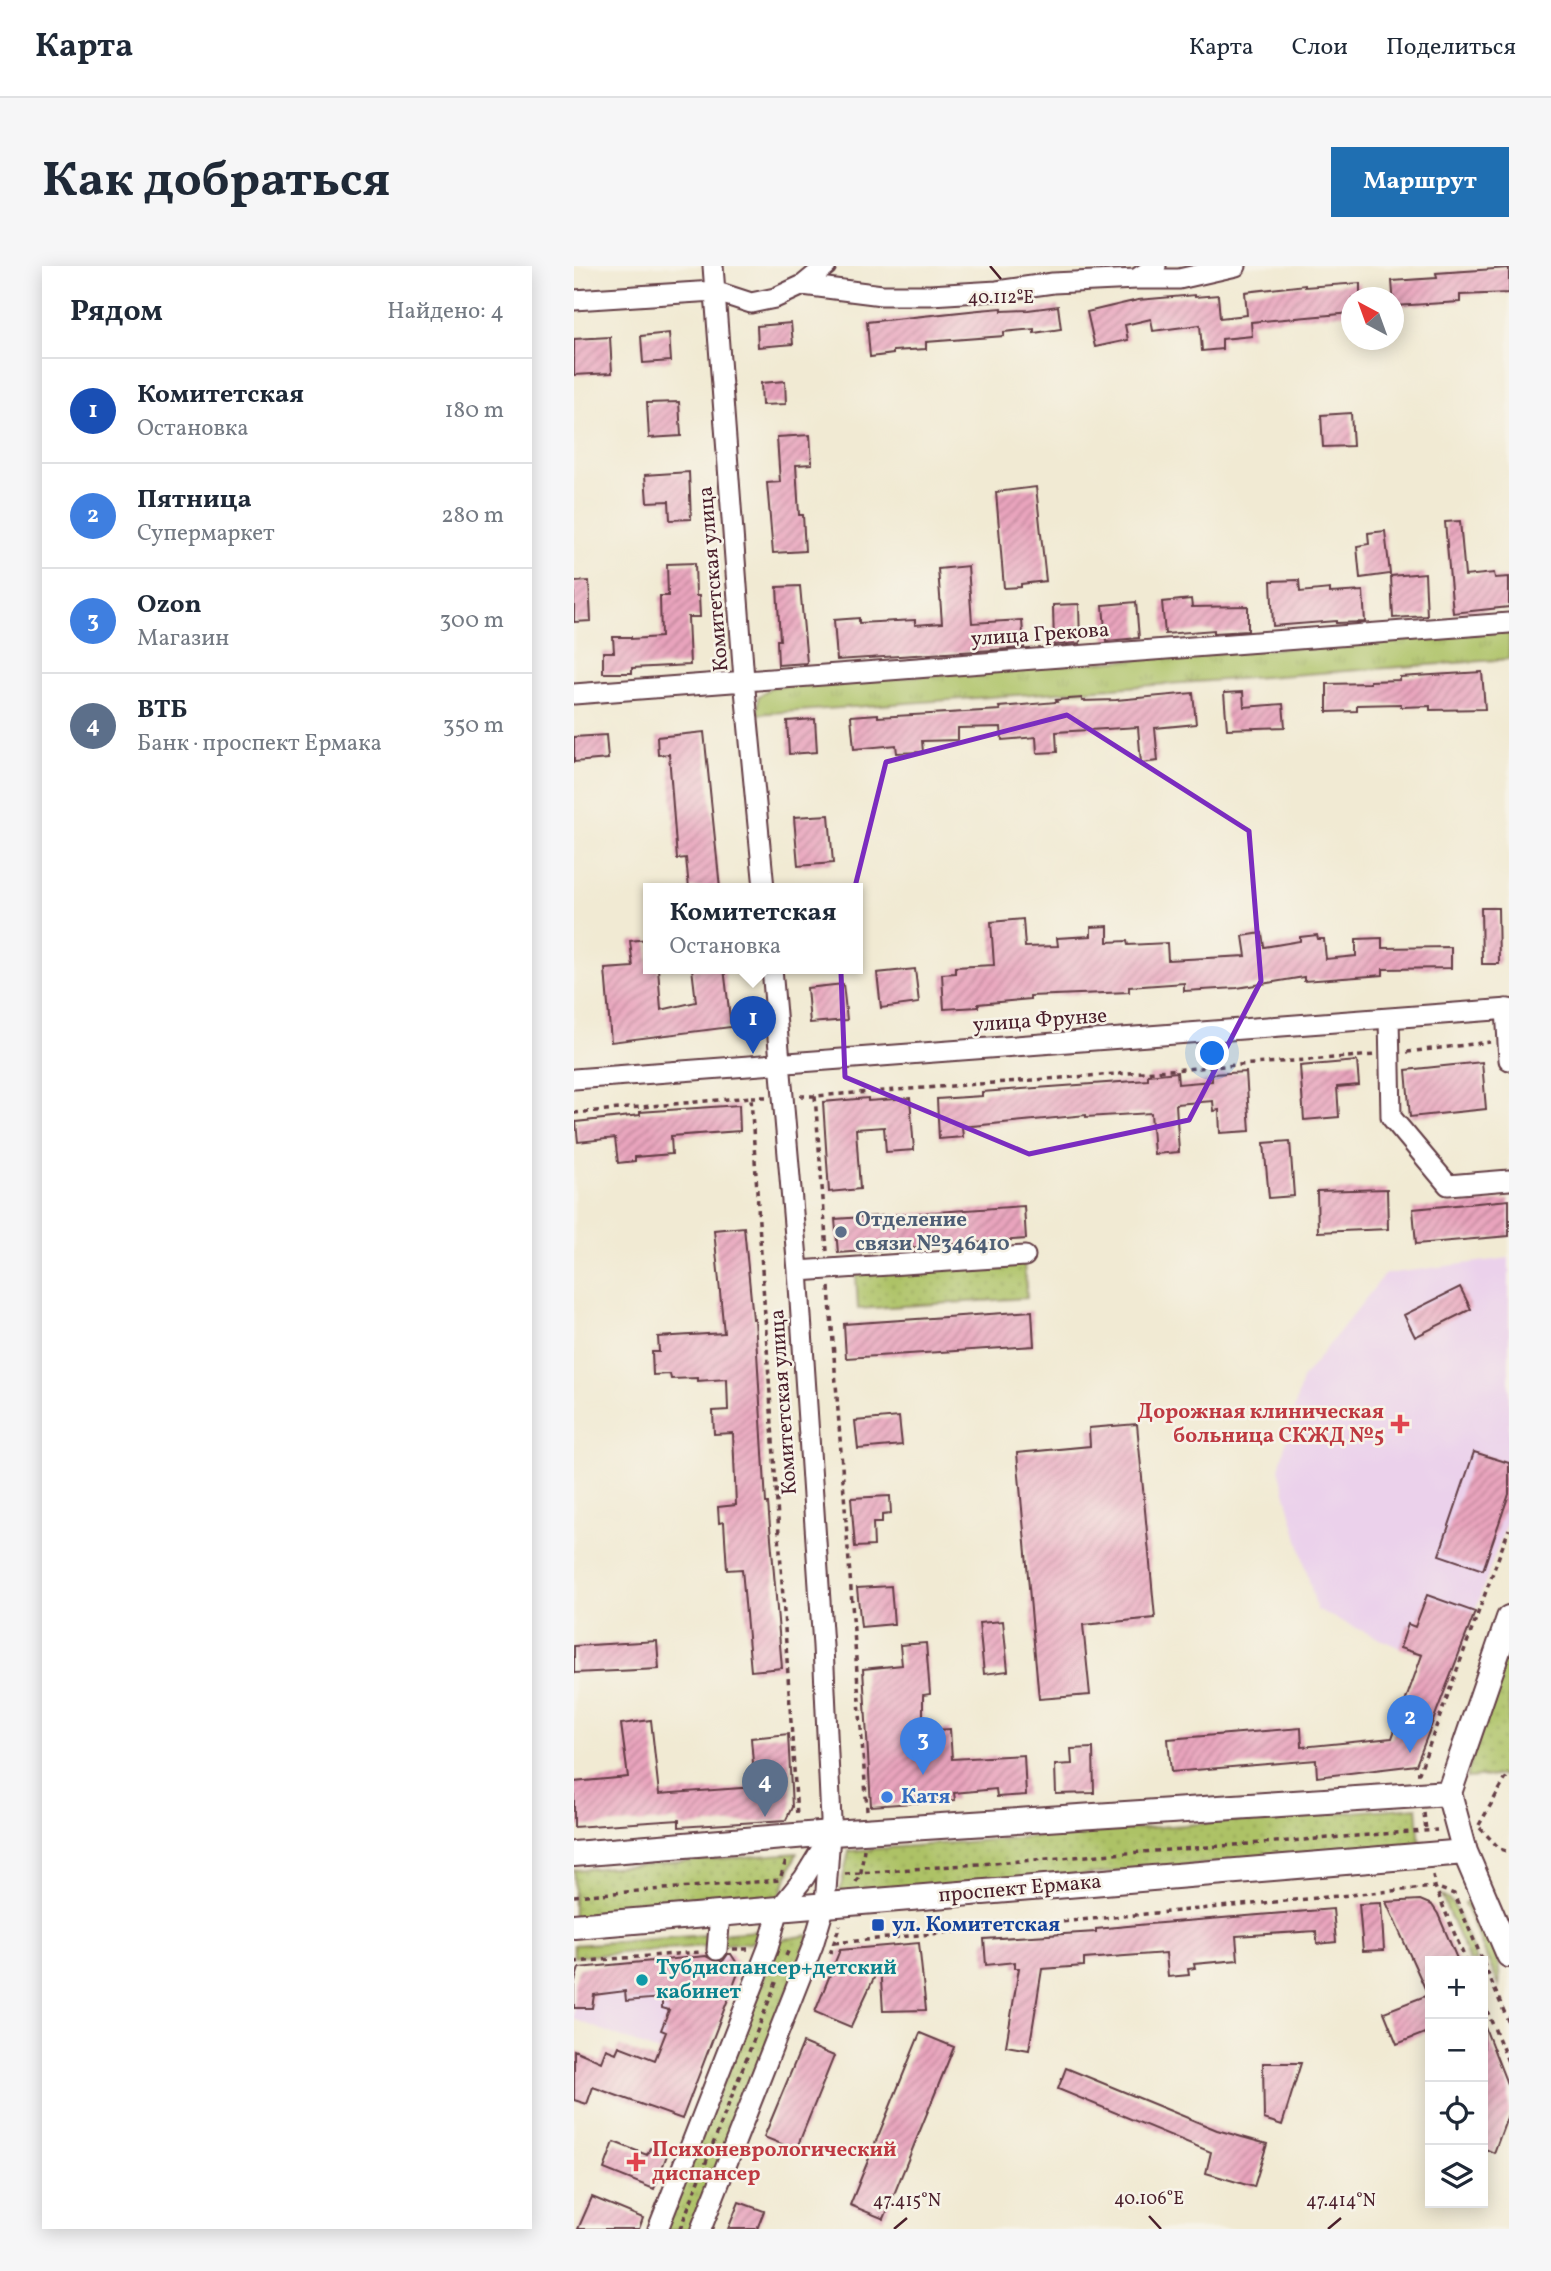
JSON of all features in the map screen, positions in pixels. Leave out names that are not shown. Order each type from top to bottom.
[{"type":"main road","points":[[1509,1618],[1449,1793],[1509,1955]]},
{"type":"main road","points":[[574,1854],[832,1833],[1449,1793]]},
{"type":"main road","name":"проспект Ермака","points":[[574,1926],[825,1905],[1467,1836]]},
{"type":"street","name":"Комитетская улица","points":[[713,266],[744,680],[764,883]]},
{"type":"street","points":[[574,300],[714,291],[751,303],[775,298],[803,285],[827,266]]},
{"type":"street","points":[[1136,279],[1156,266]]},
{"type":"street","points":[[803,285],[882,295],[930,295],[998,291],[1053,283],[1179,279],[1236,266]]},
{"type":"street","name":"улица Грекова","points":[[574,694],[1509,623]]},
{"type":"street","name":"Комитетская улица","points":[[701,2229],[813,1945],[825,1905],[832,1833],[823,1646],[798,1271],[773,974]]},
{"type":"street","points":[[1507,1009],[1509,1060]]},
{"type":"street","name":"улица Фрунзе","points":[[574,1079],[1507,1009]]},
{"type":"street","points":[[1389,1018],[1391,1117],[1448,1185],[1509,1180]]},
{"type":"street","points":[[798,1271],[1025,1256]]},
{"type":"street","points":[[658,2229],[768,1948],[771,1910],[804,1878],[832,1833]]},
{"type":"street","points":[[717,1950],[720,1914]]},
{"type":"path","points":[[574,1112],[751,1097],[797,1824],[771,1910]]},
{"type":"path","points":[[1406,1774],[1419,1773],[1509,1529]]},
{"type":"path","points":[[1467,1836],[1509,1773]]},
{"type":"path","points":[[828,1876],[1467,1836],[1509,1852]]},
{"type":"path","points":[[574,1896],[804,1878]]},
{"type":"path","points":[[574,1962],[813,1945],[1435,1887],[1454,1894],[1481,1956]]},
{"type":"path","points":[[785,1960],[790,1947]]},
{"type":"path","points":[[1488,1972],[1509,2023]]},
{"type":"path","points":[[680,2229],[780,1973]]},
{"type":"path","points":[[1488,2013],[1509,2064]]},
{"type":"highlighted area","points":[[1067,715],[1249,831],[1261,981],[1189,1120],[1029,1154],[845,1077],[840,947],[886,762]]},
{"type":"shaded area","name":"Дорожная клиническая больница СКЖД №5","points":[[1509,1258],[1509,1515],[1456,1665],[1400,1648],[1317,1610],[1279,1469],[1302,1379],[1385,1274]]},
{"type":"shaded area","points":[[731,1954],[740,1968],[701,2069],[574,2019],[574,1984],[579,1968]]},
{"type":"green space","points":[[1509,631],[1509,659],[758,714],[758,697],[771,687]]},
{"type":"green space","points":[[1024,1263],[1027,1298],[858,1309],[856,1274]]},
{"type":"green space","points":[[1509,1645],[1509,1775],[1466,1778]]},
{"type":"green space","points":[[1417,1807],[1420,1845],[839,1896],[849,1851]]},
{"type":"green space","points":[[797,1853],[774,1909],[574,1925],[574,1870]]},
{"type":"green space","points":[[1441,1895],[1453,1903],[1475,1956],[1467,1956]]},
{"type":"green space","points":[[1472,1899],[1487,1930],[1498,1964],[1499,1986],[1488,1956],[1464,1903]]},
{"type":"green space","points":[[759,1931],[752,1942],[574,1957],[574,1945]]},
{"type":"green space","points":[[809,1935],[695,2229],[665,2229],[779,1940]]},
{"type":"building","points":[[1509,268],[1509,293],[1460,295],[1460,302],[1404,305],[1404,287],[1392,287],[1392,281],[1437,278],[1436,273]]},
{"type":"building","points":[[1360,283],[1360,287],[1341,287],[1341,314],[1251,322],[1252,336],[1222,339],[1222,349],[1202,351],[1200,325],[1153,331],[1151,319],[1125,325],[1128,340],[1095,347],[1087,312],[1138,300],[1218,295],[1220,318],[1247,315],[1245,292]]},
{"type":"building","points":[[1058,306],[1061,329],[1034,333],[1034,329],[1004,332],[1004,336],[926,342],[926,349],[893,351],[893,354],[870,357],[867,322],[1002,308],[1002,311]]},
{"type":"building","points":[[791,323],[793,344],[758,347],[757,326]]},
{"type":"building","points":[[669,333],[671,361],[643,363],[641,336]]},
{"type":"building","points":[[610,337],[612,373],[574,375],[574,339]]},
{"type":"building","points":[[785,381],[786,404],[762,405],[761,383]]},
{"type":"building","points":[[679,402],[681,436],[649,438],[647,403]]},
{"type":"building","points":[[1351,413],[1353,446],[1323,447],[1321,415]]},
{"type":"building","points":[[810,435],[812,464],[796,465],[799,515],[803,515],[805,551],[773,553],[767,483],[780,482],[777,437]]},
{"type":"building","points":[[689,472],[691,519],[670,520],[669,501],[647,502],[645,475]]},
{"type":"building","points":[[1036,487],[1046,581],[1004,588],[996,492]]},
{"type":"building","points":[[1460,521],[1465,576],[1494,573],[1495,578],[1509,577],[1509,607],[1453,613],[1445,522]]},
{"type":"building","points":[[1385,531],[1390,574],[1360,578],[1357,546],[1369,544],[1368,533]]},
{"type":"building","points":[[695,563],[700,617],[688,617],[690,665],[632,668],[632,673],[603,673],[603,652],[614,652],[613,637],[661,637],[660,596],[668,596],[667,564]]},
{"type":"building","points":[[968,566],[972,623],[1022,620],[1024,648],[837,660],[834,620],[859,618],[859,623],[915,620],[915,625],[942,623],[938,569]]},
{"type":"building","points":[[1425,573],[1427,616],[1393,618],[1391,576]]},
{"type":"building","points":[[1299,580],[1300,592],[1330,589],[1330,593],[1363,591],[1365,622],[1336,621],[1273,626],[1271,581]]},
{"type":"building","points":[[589,581],[591,621],[574,622],[574,582]]},
{"type":"building","points":[[800,586],[807,663],[778,665],[777,640],[780,640],[777,587]]},
{"type":"building","points":[[1191,599],[1192,607],[1248,606],[1248,631],[1214,633],[1214,630],[1165,634],[1162,602]]},
{"type":"building","points":[[1136,602],[1139,638],[1106,641],[1103,605]]},
{"type":"building","points":[[1079,604],[1080,643],[1054,645],[1053,605]]},
{"type":"building","points":[[1482,672],[1485,709],[1430,710],[1430,706],[1401,707],[1401,704],[1357,705],[1357,711],[1327,712],[1327,684],[1370,683],[1400,680],[1400,677]]},
{"type":"building","points":[[1243,692],[1244,707],[1283,704],[1285,727],[1227,729],[1224,693]]},
{"type":"building","points":[[1193,693],[1196,724],[1155,728],[1158,761],[1141,763],[1138,727],[1056,732],[1057,752],[1037,753],[1036,737],[1002,740],[1001,727],[958,728],[958,740],[922,741],[923,752],[897,753],[896,745],[854,749],[851,716],[1000,710],[999,707],[1057,702],[1056,700],[1116,700]]},
{"type":"building","points":[[815,719],[817,752],[789,754],[787,721]]},
{"type":"building","points":[[704,732],[719,883],[688,883],[686,858],[677,859],[669,754],[658,755],[657,737]]},
{"type":"building","points":[[606,735],[608,759],[574,762],[574,737]]},
{"type":"building","points":[[829,815],[833,863],[798,866],[794,817]]},
{"type":"building","points":[[1481,908],[1498,908],[1499,964],[1482,964]]},
{"type":"building","points":[[1023,919],[1025,947],[1058,946],[1057,938],[1091,936],[1091,927],[1108,926],[1108,942],[1127,941],[1128,945],[1167,943],[1168,960],[1246,956],[1243,936],[1262,933],[1264,947],[1317,935],[1318,939],[1324,939],[1326,959],[1356,956],[1356,939],[1382,938],[1382,948],[1451,947],[1451,968],[1383,969],[1383,975],[1304,981],[1304,977],[1237,988],[1184,991],[1184,983],[1129,987],[1129,992],[1030,996],[1030,999],[978,1004],[978,1007],[944,1009],[942,974],[955,973],[955,967],[994,965],[991,922]]},
{"type":"building","points":[[643,940],[643,974],[658,974],[661,1010],[696,1002],[693,974],[725,974],[731,1027],[611,1042],[605,969],[633,967],[630,941]]},
{"type":"building","points":[[915,969],[919,1003],[881,1008],[877,973]]},
{"type":"building","points":[[843,984],[847,1020],[810,1023],[807,988]]},
{"type":"building","points":[[1357,1061],[1359,1085],[1337,1087],[1339,1117],[1304,1120],[1300,1066]]},
{"type":"building","points":[[1482,1062],[1486,1109],[1410,1117],[1406,1070]]},
{"type":"building","points":[[1177,1072],[1178,1084],[1212,1081],[1212,1074],[1246,1072],[1250,1131],[1220,1133],[1219,1110],[1214,1111],[1213,1101],[1176,1104],[1179,1152],[1154,1154],[1151,1113],[1086,1115],[962,1127],[963,1137],[939,1139],[937,1099],[982,1096],[982,1092],[1148,1080],[1148,1075]]},
{"type":"building","points":[[868,1098],[868,1101],[910,1098],[914,1150],[886,1152],[884,1127],[856,1129],[860,1189],[829,1192],[823,1102]]},
{"type":"building","points":[[739,1105],[740,1131],[671,1136],[672,1154],[635,1157],[635,1161],[618,1163],[615,1138],[578,1142],[576,1122],[640,1115],[640,1112]]},
{"type":"building","points":[[1290,1141],[1294,1196],[1269,1198],[1264,1143]]},
{"type":"building","points":[[1387,1189],[1388,1229],[1318,1232],[1317,1191]]},
{"type":"building","points":[[1509,1200],[1509,1236],[1416,1244],[1413,1209]]},
{"type":"building","points":[[1024,1206],[1026,1239],[838,1253],[835,1219]]},
{"type":"building","points":[[744,1227],[755,1319],[766,1503],[782,1668],[751,1671],[742,1569],[727,1570],[724,1522],[719,1523],[718,1507],[736,1505],[733,1433],[714,1434],[713,1411],[728,1410],[727,1379],[697,1381],[697,1378],[671,1379],[670,1374],[653,1375],[652,1352],[659,1352],[658,1337],[724,1333],[714,1230]]},
{"type":"building","points":[[1460,1287],[1471,1309],[1415,1337],[1404,1315]]},
{"type":"building","points":[[1032,1311],[1034,1346],[846,1358],[844,1324]]},
{"type":"building","points":[[899,1417],[902,1445],[858,1449],[855,1421]]},
{"type":"building","points":[[1137,1424],[1155,1618],[1083,1625],[1090,1695],[1039,1699],[1017,1453],[1090,1446],[1089,1428]]},
{"type":"building","points":[[1474,1452],[1509,1463],[1509,1494],[1483,1570],[1439,1555]]},
{"type":"building","points":[[890,1496],[891,1514],[882,1515],[882,1523],[873,1523],[874,1546],[855,1547],[851,1498]]},
{"type":"building","points":[[891,1586],[894,1624],[861,1627],[857,1588]]},
{"type":"building","points":[[1427,1595],[1475,1612],[1416,1765],[1317,1777],[1316,1760],[1171,1772],[1168,1739],[1301,1728],[1302,1747],[1392,1738],[1422,1655],[1400,1648],[1408,1624],[1415,1627]]},
{"type":"building","points":[[1003,1621],[1008,1671],[984,1674],[979,1623]]},
{"type":"building","points":[[657,1641],[659,1669],[574,1673],[574,1646]]},
{"type":"building","points":[[926,1643],[930,1694],[923,1695],[923,1731],[950,1729],[952,1759],[1024,1755],[1026,1795],[997,1797],[996,1789],[954,1793],[955,1800],[871,1806],[863,1669],[902,1665],[900,1645]]},
{"type":"building","points":[[651,1720],[659,1794],[755,1787],[751,1738],[788,1734],[792,1807],[786,1820],[679,1827],[679,1820],[574,1827],[574,1782],[628,1777],[621,1724]]},
{"type":"building","points":[[1093,1748],[1094,1793],[1056,1794],[1055,1765],[1072,1764],[1071,1749]]},
{"type":"building","points":[[1420,1900],[1432,1905],[1438,1914],[1456,1956],[1425,1956],[1425,1988],[1386,1902]]},
{"type":"building","points":[[1381,1903],[1384,1950],[1363,1951],[1359,1904]]},
{"type":"building","points":[[1333,1909],[1336,1942],[1317,1944],[1316,1931],[1236,1936],[1238,1960],[1194,1964],[1195,1968],[1188,1969],[1189,1975],[1168,1977],[1166,1953],[1084,1959],[1084,1966],[1042,1969],[1029,2050],[1006,2046],[1019,1968],[1015,1968],[1015,1962],[986,1965],[984,1939],[1096,1932],[1096,1929]]},
{"type":"building","points":[[919,1943],[926,2010],[883,2011],[880,1965],[851,2027],[815,2012],[840,1950]]},
{"type":"building","points":[[731,1954],[740,1968],[682,2119],[593,2087],[587,2104],[574,2100],[574,2050],[601,2062],[606,2049],[616,2053],[619,2046],[655,2060],[666,2032],[661,2030],[669,2010],[662,2008],[662,1998],[626,2001],[625,1991],[594,1995],[592,2008],[574,2008],[574,1984],[579,1968],[706,1956],[717,1962],[723,1961]]},
{"type":"building","points":[[1425,1996],[1425,2033],[1397,2044],[1384,2012]]},
{"type":"building","points":[[920,2033],[954,2047],[884,2219],[850,2205]]},
{"type":"building","points":[[1488,2035],[1509,2089],[1509,2112],[1494,2153],[1488,2150]]},
{"type":"building","points":[[803,2043],[834,2056],[796,2150],[764,2137]]},
{"type":"building","points":[[1263,2063],[1301,2063],[1282,2125],[1264,2119]]},
{"type":"building","points":[[1066,2068],[1217,2130],[1267,2144],[1254,2187],[1206,2173],[1211,2152],[1058,2089]]},
{"type":"building","name":"Психоневрологический диспансер","points":[[614,2142],[647,2155],[650,2148],[667,2155],[654,2189],[604,2169]]},
{"type":"building","points":[[592,2197],[643,2218],[639,2229],[578,2229]]},
{"type":"building","points":[[739,2202],[764,2211],[757,2229],[728,2229]]},
{"type":"place","name":"Комитетская","points":[[753,1054]]},
{"type":"place","name":"Отделение связи №346410","points":[[841,1232]]},
{"type":"place","name":"Дорожная клиническая больница СКЖД №5","points":[[1400,1424]]},
{"type":"place","name":"Пятница","points":[[1410,1753]]},
{"type":"place","name":"Ozon","points":[[923,1775]]},
{"type":"place","name":"Катя","points":[[887,1797]]},
{"type":"place","name":"ВТБ","points":[[765,1817]]},
{"type":"place","name":"ул. Комитетская","points":[[878,1925]]},
{"type":"place","name":"Тубдиспансер+детский кабинет","points":[[642,1980]]},
{"type":"place","name":"Психоневрологический диспансер","points":[[636,2162]]}]
